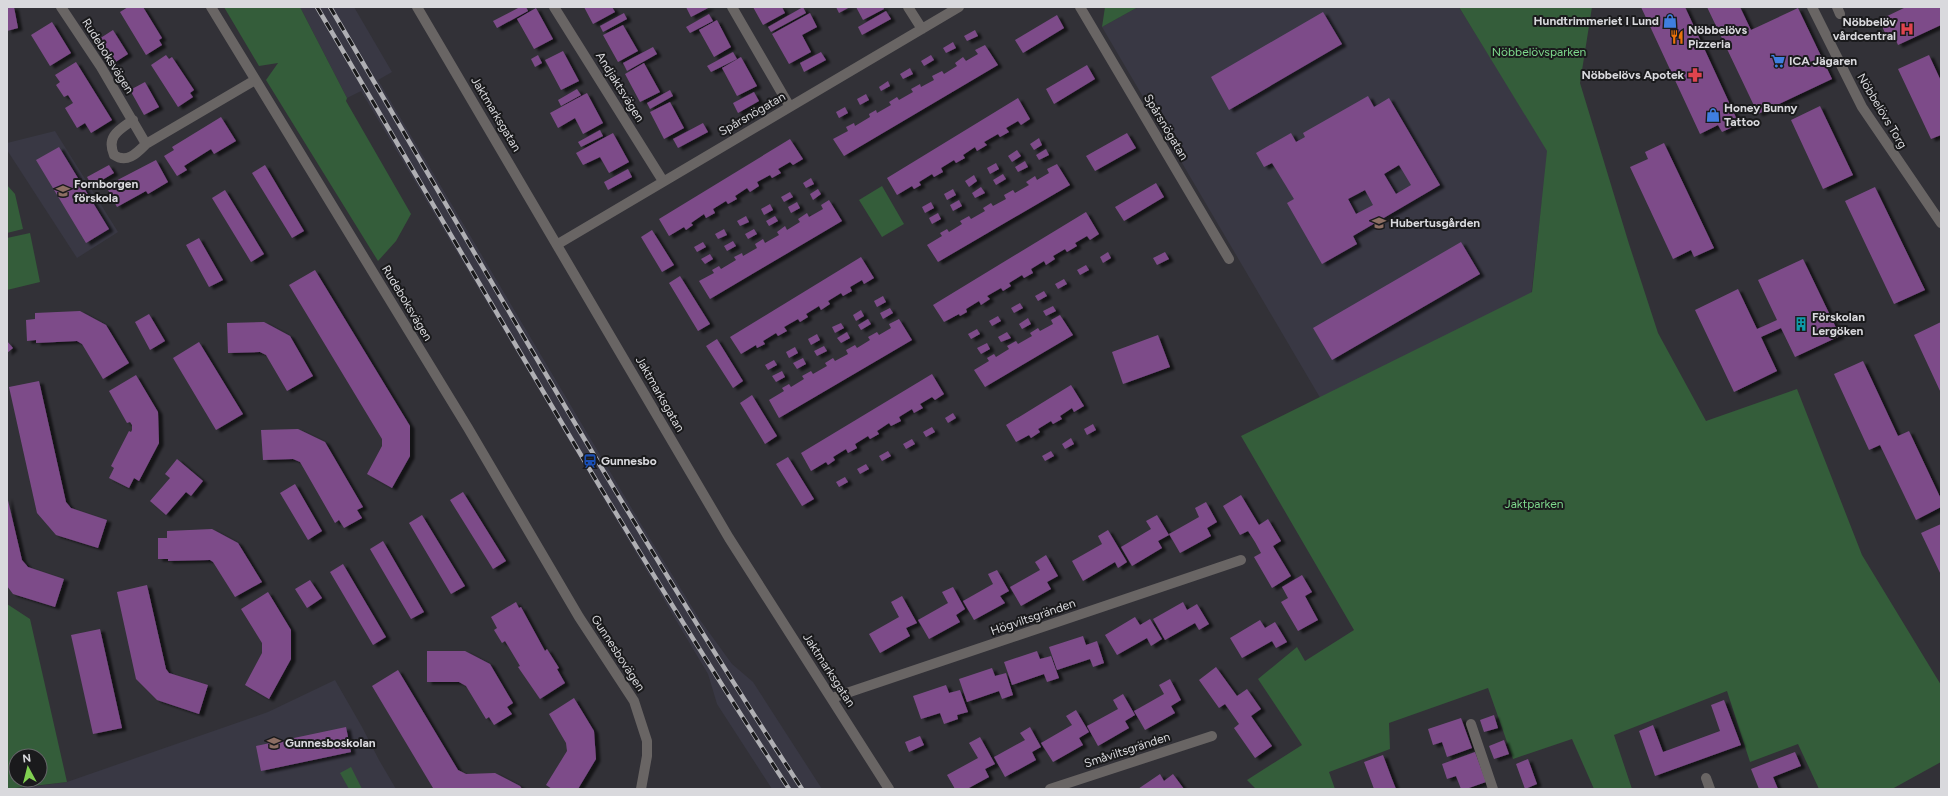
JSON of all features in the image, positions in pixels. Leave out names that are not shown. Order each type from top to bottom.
[{"type":"street","name":"Rudeboksvägen","points":[[60,7],[97,60],[146,144]]},
{"type":"street","name":"Rudeboksvägen","points":[[211,7],[535,541]]},
{"type":"street","name":"Jaktmarksgatan","points":[[417,7],[558,244],[729,538],[889,789]]},
{"type":"street","name":"Andjaktsvägen","points":[[554,7],[663,182]]},
{"type":"street","points":[[732,7],[790,107]]},
{"type":"street","points":[[908,7],[922,29]]},
{"type":"street","name":"Spårsnögatan","points":[[558,244],[959,7]]},
{"type":"street","name":"Spårsnögatan","points":[[1080,7],[1229,259]]},
{"type":"street","name":"Nöbbelövs Torg","points":[[1812,7],[1862,107],[1941,223]]},
{"type":"street","points":[[133,120],[114,134],[112,143],[114,155],[119,158],[126,159],[133,156],[146,144],[255,80]]},
{"type":"street","name":"Gunnesbovägen","points":[[535,541],[579,617],[634,701],[647,741],[647,756],[641,789]]},
{"type":"street","name":"Högviltsgränden","points":[[832,698],[1241,560]]},
{"type":"street","points":[[1471,724],[1494,789]]},
{"type":"street","name":"Småviltsgränden","points":[[1050,789],[1212,736]]},
{"type":"street","points":[[1706,778],[1710,789]]},
{"type":"shaded area","points":[[300,7],[354,7],[392,72],[378,80],[641,524],[700,620],[732,664],[753,682],[822,789],[772,789],[717,704],[708,674],[361,91],[347,98]]},
{"type":"shaded area","name":"Hubertusgården","points":[[1138,7],[1459,7],[1548,151],[1531,296],[1322,401],[1102,27]]},
{"type":"shaded area","name":"Fornborgen förskola","points":[[55,131],[118,232],[77,258],[7,150],[7,143]]},
{"type":"shaded area","name":"Gunnesboskolan","points":[[335,680],[396,789],[15,789],[48,788],[48,785],[67,782],[268,712]]},
{"type":"green space","points":[[224,7],[300,7],[347,98],[346,101],[411,214],[396,241],[378,261],[266,80],[278,63],[259,66]]},
{"type":"green space","points":[[1105,7],[1138,7],[1102,27]]},
{"type":"green space","name":"Jaktparken","points":[[1459,7],[1592,7],[1580,83],[1658,333],[1706,421],[1797,389],[1862,555],[1941,685],[1941,762],[1892,789],[1819,789],[1798,744],[1750,762],[1727,691],[1614,735],[1632,789],[1594,789],[1572,739],[1513,759],[1488,688],[1389,723],[1390,749],[1329,772],[1335,789],[1256,789],[1247,780],[1302,745],[1258,679],[1297,647],[1305,661],[1354,630],[1241,436],[1532,292],[1547,151]]},
{"type":"green space","points":[[7,185],[15,194],[23,229],[7,233]]},
{"type":"green space","points":[[882,186],[904,224],[882,237],[859,200]]},
{"type":"green space","points":[[30,233],[40,282],[7,290],[7,238]]},
{"type":"green space","points":[[7,604],[30,619],[67,782],[48,784],[48,748],[8,748],[8,788],[16,788],[7,789]]},
{"type":"green space","points":[[351,767],[362,789],[349,789],[340,773]]},
{"type":"building","points":[[7,7],[14,7],[18,28],[7,31]]},
{"type":"building","points":[[128,7],[143,7],[162,38],[159,40],[162,45],[146,55],[120,12]]},
{"type":"building","points":[[520,7],[526,7],[528,11],[497,28],[493,21]]},
{"type":"building","points":[[584,7],[612,7],[615,12],[593,24]]},
{"type":"building","points":[[686,7],[710,7],[691,17]]},
{"type":"building","points":[[753,7],[782,7],[785,13],[763,25]]},
{"type":"building","points":[[803,7],[806,13],[771,32],[768,27]]},
{"type":"building","points":[[836,7],[850,7],[839,13]]},
{"type":"building","points":[[856,7],[883,7],[884,9],[863,20]]},
{"type":"building","points":[[1641,7],[1685,7],[1739,124],[1722,132],[1718,125],[1700,134]]},
{"type":"building","points":[[1707,7],[1740,7],[1751,30],[1798,8],[1832,79],[1758,114]]},
{"type":"building","name":"Nöbbelöv vårdcentral","points":[[1906,7],[1941,7],[1941,25],[1898,45],[1893,34],[1887,37],[1879,20]]},
{"type":"building","points":[[536,8],[553,39],[534,49],[517,19]]},
{"type":"building","points":[[886,11],[891,19],[862,35],[858,27]]},
{"type":"building","points":[[1323,12],[1342,44],[1229,110],[1211,77]]},
{"type":"building","points":[[624,13],[627,19],[603,32],[600,26]]},
{"type":"building","points":[[810,13],[817,27],[802,35],[811,52],[789,64],[772,34]]},
{"type":"building","points":[[709,14],[713,21],[690,33],[686,27]]},
{"type":"building","points":[[1057,15],[1064,28],[1023,53],[1015,40]]},
{"type":"building","points":[[717,20],[731,47],[714,57],[699,30]]},
{"type":"building","points":[[52,22],[71,53],[50,66],[31,35]]},
{"type":"building","points":[[623,25],[638,51],[618,62],[603,35]]},
{"type":"building","points":[[113,30],[128,54],[114,63],[99,39]]},
{"type":"building","points":[[975,30],[978,36],[967,41],[964,36]]},
{"type":"building","points":[[953,42],[956,48],[946,53],[943,48]]},
{"type":"building","points":[[985,45],[998,65],[844,156],[833,139],[848,131],[846,127],[854,123],[855,126],[870,117],[869,114],[876,110],[877,113],[891,105],[889,102],[897,97],[899,100],[913,92],[911,89],[920,84],[921,87],[934,80],[932,76],[942,71],[944,74],[957,66],[955,63],[963,57],[966,61],[978,54],[975,50]]},
{"type":"building","points":[[653,47],[657,54],[627,71],[623,63]]},
{"type":"building","points":[[563,51],[579,81],[561,90],[545,60]]},
{"type":"building","points":[[733,52],[737,59],[711,72],[707,66]]},
{"type":"building","points":[[821,52],[826,60],[804,72],[800,63]]},
{"type":"building","points":[[166,55],[169,59],[172,57],[194,90],[190,93],[193,97],[178,107],[151,65]]},
{"type":"building","points":[[538,55],[542,63],[535,67],[531,59]]},
{"type":"building","points":[[931,55],[934,60],[924,66],[921,61]]},
{"type":"building","points":[[1929,55],[1941,81],[1941,135],[1931,139],[1898,69]]},
{"type":"building","points":[[741,57],[757,86],[737,96],[722,68]]},
{"type":"building","points":[[76,62],[112,120],[91,133],[85,123],[77,128],[65,108],[73,103],[68,95],[64,97],[56,85],[60,82],[55,75]]},
{"type":"building","points":[[644,63],[660,92],[640,102],[625,74]]},
{"type":"building","points":[[1087,65],[1095,79],[1054,104],[1046,89]]},
{"type":"building","points":[[910,68],[913,74],[903,79],[900,74]]},
{"type":"building","points":[[888,81],[890,86],[881,91],[879,87]]},
{"type":"building","points":[[145,82],[159,107],[144,115],[130,90]]},
{"type":"building","points":[[577,89],[581,95],[561,106],[558,100]]},
{"type":"building","points":[[670,90],[673,96],[650,109],[647,103]]},
{"type":"building","points":[[754,92],[759,101],[738,113],[733,103]]},
{"type":"building","points":[[587,93],[603,123],[583,134],[575,118],[558,128],[550,113]]},
{"type":"building","points":[[866,94],[869,100],[860,105],[857,99]]},
{"type":"building","points":[[1368,96],[1374,107],[1389,98],[1440,185],[1353,236],[1357,244],[1322,264],[1287,203],[1294,199],[1272,163],[1264,167],[1256,153],[1291,133],[1296,142],[1305,137],[1303,133]],"holes":[[[1399,165],[1411,185],[1396,194],[1384,174]],[[1365,190],[1373,205],[1356,214],[1348,199]]]},
{"type":"building","points":[[1018,98],[1030,119],[1021,125],[1018,121],[1006,128],[1009,132],[1000,137],[998,134],[984,142],[987,145],[977,151],[975,147],[963,155],[965,158],[956,163],[954,160],[941,168],[943,172],[934,177],[932,174],[919,182],[921,185],[914,189],[912,186],[897,195],[887,178]]},
{"type":"building","points":[[670,102],[684,128],[664,139],[650,112]]},
{"type":"building","points":[[1820,106],[1853,175],[1823,189],[1791,120]]},
{"type":"building","points":[[845,107],[848,113],[839,118],[836,112]]},
{"type":"building","points":[[221,117],[236,141],[214,154],[211,149],[184,166],[187,170],[177,176],[164,156],[174,150],[172,147]]},
{"type":"building","points":[[703,123],[708,132],[678,148],[673,139]]},
{"type":"building","points":[[600,130],[603,136],[581,147],[578,142]]},
{"type":"building","points":[[613,133],[629,162],[609,173],[600,157],[583,165],[576,153]]},
{"type":"building","points":[[1127,133],[1136,148],[1095,171],[1086,156]]},
{"type":"building","points":[[1039,138],[1042,145],[1034,150],[1030,144]]},
{"type":"building","points":[[790,139],[803,159],[793,165],[790,162],[778,169],[781,173],[772,178],[770,175],[757,182],[759,186],[750,192],[747,188],[735,196],[737,199],[728,204],[726,201],[713,209],[715,213],[706,218],[704,214],[691,223],[693,225],[686,230],[684,227],[669,236],[659,219]]},
{"type":"building","points":[[1664,143],[1714,248],[1694,257],[1691,250],[1673,259],[1630,167],[1648,159],[1645,152]]},
{"type":"building","points":[[59,147],[109,229],[86,243],[36,160]]},
{"type":"building","points":[[1046,149],[1049,155],[1039,160],[1036,155]]},
{"type":"building","points":[[1017,150],[1021,156],[1012,162],[1008,156]]},
{"type":"building","points":[[156,160],[168,182],[148,194],[146,191],[117,207],[106,186]]},
{"type":"building","points":[[1025,161],[1028,167],[1018,172],[1015,167]]},
{"type":"building","points":[[996,163],[999,169],[990,174],[987,168]]},
{"type":"building","points":[[1057,164],[1070,185],[938,262],[927,245],[942,236],[940,233],[947,229],[949,232],[962,224],[960,221],[969,216],[971,219],[985,211],[983,208],[991,203],[993,206],[1006,199],[1004,195],[1013,190],[1015,193],[1029,185],[1026,182],[1035,176],[1037,180],[1049,173],[1047,169]]},
{"type":"building","points":[[109,165],[114,173],[92,186],[87,177]]},
{"type":"building","points":[[265,165],[304,231],[292,238],[252,173]]},
{"type":"building","points":[[628,169],[632,177],[608,190],[604,182]]},
{"type":"building","points":[[1003,174],[1006,179],[996,185],[993,180]]},
{"type":"building","points":[[974,175],[977,181],[969,187],[965,181]]},
{"type":"building","points":[[811,178],[814,184],[806,188],[803,183]]},
{"type":"building","points":[[1156,183],[1164,197],[1124,221],[1115,207]]},
{"type":"building","points":[[981,187],[985,193],[975,198],[972,193]]},
{"type":"building","points":[[1875,187],[1925,290],[1894,304],[1845,201]]},
{"type":"building","points":[[818,189],[821,194],[813,200],[810,194]]},
{"type":"building","points":[[953,189],[956,195],[947,200],[944,194]]},
{"type":"building","points":[[225,190],[264,254],[251,262],[212,198]]},
{"type":"building","points":[[790,192],[793,197],[784,202],[781,197]]},
{"type":"building","points":[[829,200],[842,221],[710,299],[699,281],[714,273],[712,270],[719,266],[721,269],[736,260],[734,257],[742,253],[743,256],[757,248],[755,244],[763,239],[765,243],[779,235],[777,232],[785,226],[787,230],[800,222],[798,219],[807,213],[809,217],[823,209],[821,205]]},
{"type":"building","points":[[959,200],[962,206],[953,211],[950,205]]},
{"type":"building","points":[[797,202],[800,208],[791,213],[788,207]]},
{"type":"building","points":[[931,202],[934,208],[925,213],[922,207]]},
{"type":"building","points":[[770,204],[773,210],[764,215],[761,209]]},
{"type":"building","points":[[1086,212],[1099,234],[1090,240],[1087,236],[1075,243],[1077,246],[1067,252],[1065,249],[1053,256],[1055,259],[1046,265],[1044,261],[1031,269],[1033,273],[1024,278],[1022,275],[1009,283],[1011,286],[1003,291],[1001,288],[987,296],[990,299],[981,305],[979,301],[966,309],[967,312],[960,316],[959,314],[944,322],[933,305]]},
{"type":"building","points":[[938,213],[941,219],[932,224],[929,218]]},
{"type":"building","points":[[746,216],[749,222],[740,226],[737,221]]},
{"type":"building","points":[[775,216],[778,221],[769,226],[766,221]]},
{"type":"building","points":[[724,229],[727,235],[718,239],[715,234]]},
{"type":"building","points":[[754,229],[757,234],[748,239],[745,234]]},
{"type":"building","points":[[652,230],[674,265],[662,272],[641,237]]},
{"type":"building","points":[[199,238],[223,280],[209,287],[186,245]]},
{"type":"building","points":[[733,241],[736,246],[727,251],[724,246]]},
{"type":"building","points":[[703,242],[706,247],[697,252],[694,247]]},
{"type":"building","points":[[1461,242],[1480,274],[1332,360],[1313,328]]},
{"type":"building","points":[[1108,252],[1111,258],[1103,263],[1100,257]]},
{"type":"building","points":[[1165,252],[1169,259],[1157,265],[1153,258]]},
{"type":"building","points":[[710,254],[713,259],[705,264],[701,259]]},
{"type":"building","points":[[861,257],[874,278],[864,284],[862,280],[850,287],[852,291],[843,296],[841,293],[828,301],[830,304],[821,310],[819,306],[806,314],[808,317],[800,322],[798,319],[784,327],[787,331],[778,336],[776,333],[763,341],[765,344],[757,348],[756,345],[741,354],[730,337]]},
{"type":"building","name":"Förskolan Lergöken","points":[[1803,259],[1840,336],[1795,357],[1781,328],[1761,337],[1777,371],[1734,392],[1695,310],[1738,289],[1757,329],[1777,320],[1758,280]]},
{"type":"building","points":[[1086,265],[1089,270],[1080,275],[1077,270]]},
{"type":"building","points":[[315,270],[410,426],[410,456],[392,488],[367,474],[382,446],[382,439],[289,285]]},
{"type":"building","points":[[680,276],[710,324],[698,331],[669,283]]},
{"type":"building","points":[[1064,279],[1067,284],[1058,289],[1055,284]]},
{"type":"building","points":[[1044,291],[1047,296],[1038,301],[1035,296]]},
{"type":"building","points":[[883,296],[886,302],[877,307],[874,301]]},
{"type":"building","points":[[1020,303],[1023,308],[1014,313],[1011,308]]},
{"type":"building","points":[[1053,306],[1056,311],[1046,316],[1043,311]]},
{"type":"building","points":[[890,308],[893,313],[883,319],[880,313]]},
{"type":"building","points":[[861,310],[864,316],[856,321],[853,315]]},
{"type":"building","points":[[80,311],[106,325],[129,363],[103,379],[82,344],[77,341],[36,343],[36,340],[27,341],[26,320],[35,319],[35,313]]},
{"type":"building","points":[[149,314],[165,341],[150,350],[135,322]]},
{"type":"building","points":[[1060,315],[1073,335],[985,387],[974,370],[989,361],[987,358],[994,354],[996,357],[1009,349],[1007,346],[1016,341],[1018,344],[1032,336],[1030,333],[1038,328],[1040,331],[1053,324],[1051,320]]},
{"type":"building","points":[[998,316],[1001,321],[992,326],[989,321]]},
{"type":"building","points":[[1028,318],[1031,324],[1022,329],[1019,324]]},
{"type":"building","points":[[868,319],[871,324],[861,330],[858,325]]},
{"type":"building","points":[[899,319],[912,340],[779,418],[769,400],[784,391],[782,388],[789,384],[791,387],[804,379],[802,376],[811,371],[813,374],[827,366],[825,363],[833,358],[835,361],[848,354],[846,350],[855,345],[857,348],[870,340],[868,337],[877,332],[879,335],[891,328],[889,324]]},
{"type":"building","points":[[264,322],[290,336],[313,376],[287,391],[266,355],[260,352],[228,353],[227,323]]},
{"type":"building","points":[[1941,322],[1941,393],[1914,335]]},
{"type":"building","points":[[841,323],[844,328],[835,333],[832,327]]},
{"type":"building","points":[[977,329],[980,334],[971,339],[968,334]]},
{"type":"building","points":[[847,332],[850,338],[841,343],[837,338]]},
{"type":"building","points":[[1007,332],[1011,338],[1001,342],[998,337]]},
{"type":"building","points":[[817,334],[820,340],[811,345],[808,339]]},
{"type":"building","points":[[1158,335],[1170,367],[1123,384],[1112,352]]},
{"type":"building","points":[[717,339],[743,381],[733,388],[706,346]]},
{"type":"building","points":[[7,341],[13,348],[7,353]]},
{"type":"building","points":[[199,342],[243,414],[216,430],[173,358]]},
{"type":"building","points":[[987,343],[990,349],[981,354],[977,348]]},
{"type":"building","points":[[824,346],[827,351],[817,356],[814,351]]},
{"type":"building","points":[[795,347],[798,353],[789,358],[786,352]]},
{"type":"building","points":[[803,358],[806,364],[797,369],[793,363]]},
{"type":"building","points":[[774,360],[777,365],[768,370],[765,365]]},
{"type":"building","points":[[1863,361],[1898,436],[1909,431],[1941,499],[1941,507],[1916,520],[1880,445],[1869,450],[1834,374]]},
{"type":"building","points":[[782,371],[785,377],[776,382],[772,376]]},
{"type":"building","points":[[932,374],[944,394],[935,400],[932,397],[920,404],[923,408],[914,413],[912,409],[899,417],[901,421],[891,426],[889,423],[877,431],[879,434],[870,439],[868,436],[855,444],[857,448],[848,453],[846,449],[833,457],[835,460],[828,465],[826,462],[811,471],[801,453]]},
{"type":"building","points":[[136,375],[158,412],[159,443],[139,481],[134,478],[129,488],[109,478],[114,468],[111,466],[129,431],[131,432],[132,425],[130,422],[127,423],[109,391]]},
{"type":"building","points":[[39,381],[66,502],[71,508],[107,520],[98,548],[56,535],[37,513],[9,387]]},
{"type":"building","points":[[1071,385],[1084,406],[1074,412],[1072,408],[1060,416],[1062,419],[1053,424],[1051,421],[1038,429],[1040,432],[1031,438],[1029,435],[1016,442],[1006,425]]},
{"type":"building","points":[[752,395],[777,436],[765,444],[740,403]]},
{"type":"building","points":[[953,413],[956,418],[948,423],[945,418]]},
{"type":"building","points":[[1093,424],[1096,430],[1087,435],[1084,429]]},
{"type":"building","points":[[932,427],[935,432],[926,437],[923,432]]},
{"type":"building","points":[[298,429],[325,442],[363,507],[357,510],[362,518],[344,528],[339,520],[335,523],[300,462],[293,459],[263,460],[261,430]]},
{"type":"building","points":[[1071,438],[1074,444],[1065,449],[1062,444]]},
{"type":"building","points":[[912,439],[915,444],[906,449],[903,444]]},
{"type":"building","points":[[888,451],[891,456],[882,461],[879,456]]},
{"type":"building","points":[[1051,451],[1054,456],[1045,461],[1042,456]]},
{"type":"building","points":[[788,457],[814,499],[802,506],[776,464]]},
{"type":"building","points":[[177,459],[203,481],[191,496],[186,492],[166,515],[150,501],[170,478],[165,474]]},
{"type":"building","points":[[866,464],[869,469],[860,474],[857,469]]},
{"type":"building","points":[[845,477],[848,482],[839,487],[836,482]]},
{"type":"building","points":[[295,484],[322,531],[308,540],[280,493]]},
{"type":"building","points":[[463,492],[506,561],[493,569],[450,500]]},
{"type":"building","points":[[1241,495],[1259,525],[1268,519],[1281,541],[1273,546],[1291,576],[1272,588],[1254,557],[1261,553],[1255,542],[1248,531],[1240,535],[1223,506]]},
{"type":"building","points":[[7,496],[22,560],[28,567],[64,579],[55,607],[13,594],[7,586]]},
{"type":"building","points":[[1206,502],[1217,522],[1207,528],[1211,536],[1180,553],[1169,534],[1199,517],[1195,508]]},
{"type":"building","points":[[422,515],[465,586],[451,594],[409,523]]},
{"type":"building","points":[[1157,515],[1169,535],[1158,541],[1162,548],[1132,566],[1121,547],[1151,529],[1146,521]]},
{"type":"building","points":[[1941,524],[1941,575],[1921,533]]},
{"type":"building","points":[[212,529],[238,543],[262,582],[235,597],[213,562],[210,560],[168,561],[168,559],[158,559],[158,538],[167,538],[167,531]]},
{"type":"building","points":[[1108,530],[1127,562],[1118,568],[1115,562],[1083,581],[1072,561],[1102,544],[1098,536]]},
{"type":"building","points":[[383,541],[424,612],[411,619],[370,549]]},
{"type":"building","points":[[1046,555],[1058,576],[1047,582],[1051,589],[1021,606],[1010,587],[1040,570],[1035,562]]},
{"type":"building","points":[[343,564],[386,637],[373,645],[330,572]]},
{"type":"building","points":[[997,570],[1009,591],[1000,596],[1005,603],[974,620],[963,601],[993,584],[988,574]]},
{"type":"building","points":[[1302,575],[1312,592],[1305,596],[1318,620],[1298,631],[1281,602],[1288,598],[1282,587]]},
{"type":"building","points":[[310,580],[322,598],[307,608],[295,589]]},
{"type":"building","points":[[147,585],[166,669],[169,673],[208,685],[199,714],[157,700],[136,679],[117,592]]},
{"type":"building","points":[[953,587],[965,609],[956,615],[960,622],[929,639],[918,620],[948,603],[942,592]]},
{"type":"building","points":[[268,592],[291,630],[291,659],[269,699],[245,685],[262,653],[262,643],[241,609]]},
{"type":"building","points":[[902,596],[917,623],[906,628],[910,636],[880,653],[869,634],[899,617],[891,602]]},
{"type":"building","points":[[516,602],[519,608],[521,607],[545,651],[547,649],[559,668],[557,669],[565,683],[540,699],[518,667],[520,666],[505,641],[502,643],[494,630],[497,628],[491,617]]},
{"type":"building","points":[[1183,602],[1187,610],[1197,604],[1209,624],[1199,630],[1195,623],[1165,640],[1153,619]]},
{"type":"building","points":[[1135,617],[1140,625],[1150,619],[1162,639],[1151,646],[1147,638],[1117,655],[1105,635]]},
{"type":"building","points":[[1260,620],[1265,628],[1275,622],[1287,642],[1276,648],[1272,641],[1242,658],[1230,638]]},
{"type":"building","points":[[100,629],[122,728],[93,734],[71,635]]},
{"type":"building","points":[[1083,636],[1086,645],[1097,641],[1104,663],[1093,667],[1090,659],[1057,670],[1049,647]]},
{"type":"building","points":[[427,651],[465,651],[490,664],[513,703],[507,707],[512,714],[494,725],[489,717],[486,719],[466,686],[459,682],[427,682]]},
{"type":"building","points":[[1037,651],[1040,659],[1051,656],[1059,678],[1047,682],[1044,674],[1012,685],[1004,662]]},
{"type":"building","points":[[1216,667],[1237,696],[1247,689],[1261,709],[1251,716],[1272,746],[1255,758],[1234,728],[1239,724],[1225,704],[1219,708],[1199,680]]},
{"type":"building","points":[[992,668],[995,676],[1006,673],[1013,695],[1002,699],[999,691],[967,702],[959,679]]},
{"type":"building","points":[[398,670],[458,770],[466,774],[495,773],[520,786],[522,789],[433,788],[372,686]]},
{"type":"building","points":[[1170,679],[1181,700],[1171,706],[1175,713],[1145,730],[1134,711],[1164,694],[1159,685]]},
{"type":"building","points":[[946,685],[949,693],[960,690],[968,712],[957,715],[958,719],[944,724],[940,713],[921,719],[913,696]]},
{"type":"building","points":[[1123,694],[1135,715],[1125,721],[1129,728],[1098,746],[1087,726],[1118,709],[1113,700]]},
{"type":"building","points":[[574,698],[594,731],[596,759],[578,789],[552,789],[546,785],[567,751],[566,743],[549,714]]},
{"type":"building","points":[[1724,700],[1741,745],[1655,776],[1639,731],[1653,725],[1663,752],[1720,731],[1711,705]]},
{"type":"building","points":[[1076,710],[1089,732],[1079,738],[1083,745],[1053,762],[1041,743],[1072,725],[1066,716]]},
{"type":"building","points":[[1494,715],[1498,728],[1484,732],[1480,720]]},
{"type":"building","points":[[1461,718],[1472,748],[1447,757],[1442,742],[1433,745],[1428,729]]},
{"type":"building","points":[[346,727],[351,752],[261,771],[256,746]]},
{"type":"building","points":[[1030,727],[1041,747],[1032,752],[1036,760],[1005,777],[994,757],[1025,740],[1020,733]]},
{"type":"building","points":[[920,736],[924,745],[909,752],[905,742]]},
{"type":"building","points":[[980,737],[995,764],[985,769],[989,777],[967,789],[955,789],[947,775],[978,758],[969,743]]},
{"type":"building","points":[[1504,740],[1509,754],[1494,759],[1489,746]]},
{"type":"building","points":[[1475,752],[1486,782],[1466,789],[1461,789],[1456,776],[1447,779],[1442,764]]},
{"type":"building","points":[[1795,752],[1801,766],[1773,777],[1778,789],[1759,789],[1751,769]]},
{"type":"building","points":[[1383,755],[1396,789],[1374,789],[1364,762]]},
{"type":"building","points":[[1528,759],[1537,784],[1525,789],[1516,764]]},
{"type":"building","points":[[1160,774],[1164,781],[1173,774],[1184,789],[1138,789]]},
{"type":"railway","points":[[317,7],[607,499],[727,693],[789,789]]},
{"type":"railway","points":[[330,7],[620,499],[740,693],[802,789]]},
{"type":"place","name":"Hundtrimmeriet I Lund","points":[[1670,21]]},
{"type":"place","name":"Nöbbelöv vårdcentral","points":[[1907,29]]},
{"type":"place","name":"Nöbbelövs Pizzeria","points":[[1677,37]]},
{"type":"place","name":"ICA Jägaren","points":[[1778,61]]},
{"type":"place","name":"Nöbbelövs Apotek","points":[[1695,75]]},
{"type":"place","name":"Honey Bunny Tattoo","points":[[1713,115]]},
{"type":"place","name":"Fornborgen förskola","points":[[63,191]]},
{"type":"place","name":"Hubertusgården","points":[[1379,223]]},
{"type":"place","name":"Förskolan Lergöken","points":[[1801,324]]},
{"type":"place","name":"Gunnesbo","points":[[590,461]]},
{"type":"place","name":"Gunnesboskolan","points":[[274,743]]},
{"type":"park label","name":"Nöbbelövsparken","points":[[1539,52]]}]
